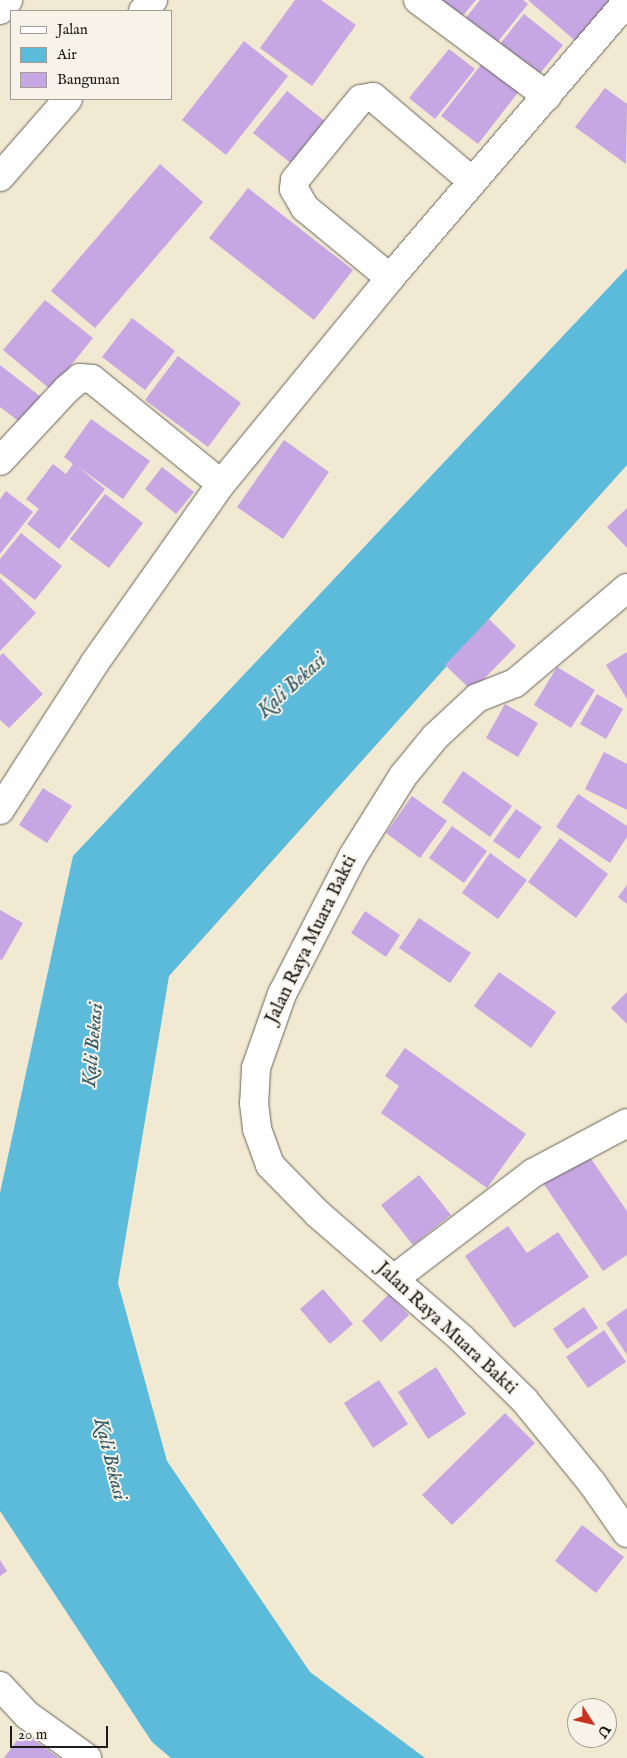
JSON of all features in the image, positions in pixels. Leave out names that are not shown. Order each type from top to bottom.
[{"type":"street","points":[[0,10],[8,0]]},
{"type":"street","points":[[144,10],[153,0]]},
{"type":"street","points":[[418,0],[547,96]]},
{"type":"street","points":[[0,810],[94,664],[221,484],[390,278],[627,1]]},
{"type":"street","points":[[390,278],[305,208],[294,189],[295,180],[361,99],[372,97],[379,101],[472,181]]},
{"type":"street","points":[[0,177],[67,100]]},
{"type":"street","points":[[0,461],[67,389],[80,378],[92,379],[221,484]]},
{"type":"street","name":"Jalan Raya Muara Bakti","points":[[627,588],[515,683],[477,698],[419,755],[376,816],[328,901],[282,994],[266,1034],[256,1068],[254,1103],[257,1129],[270,1165],[318,1214],[461,1338],[525,1401],[592,1483],[627,1533]]},
{"type":"street","points":[[394,1279],[533,1173],[627,1123]]},
{"type":"street","points":[[0,1686],[27,1715],[86,1758]]},
{"type":"water","name":"Kali Bekasi","points":[[627,268],[627,465],[169,976],[118,1283],[167,1461],[310,1672],[425,1758],[171,1758],[152,1742],[0,1511],[0,1193],[73,856]]},
{"type":"building","points":[[295,0],[321,0],[356,25],[312,86],[260,48]]},
{"type":"building","points":[[441,0],[476,0],[461,18]]},
{"type":"building","points":[[480,0],[523,0],[528,4],[496,44],[465,19]]},
{"type":"building","points":[[528,0],[618,0],[580,45]]},
{"type":"building","points":[[524,14],[563,45],[534,81],[495,50]]},
{"type":"building","points":[[244,41],[288,76],[226,155],[182,120]]},
{"type":"building","points":[[449,49],[475,69],[435,119],[409,98]]},
{"type":"building","points":[[484,61],[520,90],[478,144],[441,116]]},
{"type":"building","points":[[605,88],[627,104],[626,164],[575,127]]},
{"type":"building","points":[[287,91],[326,122],[292,164],[253,133]]},
{"type":"building","points":[[160,164],[203,202],[95,328],[51,291]]},
{"type":"building","points":[[248,188],[353,270],[314,320],[209,238]]},
{"type":"building","points":[[45,300],[93,338],[51,390],[3,350]]},
{"type":"building","points":[[132,318],[175,351],[145,390],[102,357]]},
{"type":"building","points":[[178,356],[241,403],[208,447],[145,400]]},
{"type":"building","points":[[0,365],[41,397],[21,423],[0,407]]},
{"type":"building","points":[[91,419],[150,461],[123,499],[77,466],[105,489],[59,549],[27,524],[39,509],[26,499],[53,464],[66,474],[73,464],[64,457]]},
{"type":"building","points":[[284,440],[329,472],[283,539],[237,507]]},
{"type":"building","points":[[162,467],[194,492],[176,514],[145,489]]},
{"type":"building","points":[[6,491],[33,512],[0,554],[0,499]]},
{"type":"building","points":[[105,494],[143,523],[109,568],[70,539]]},
{"type":"building","points":[[627,508],[627,548],[607,527]]},
{"type":"building","points":[[21,533],[62,566],[35,600],[0,573],[0,559]]},
{"type":"building","points":[[0,578],[36,613],[0,651]]},
{"type":"building","points":[[489,619],[516,646],[472,691],[445,665]]},
{"type":"building","points":[[627,652],[627,699],[606,665]]},
{"type":"building","points":[[3,653],[43,694],[9,728],[0,720],[0,656]]},
{"type":"building","points":[[557,667],[595,690],[571,728],[534,705]]},
{"type":"building","points":[[597,694],[623,709],[606,739],[580,724]]},
{"type":"building","points":[[505,704],[538,723],[518,757],[486,738]]},
{"type":"building","points":[[604,752],[627,764],[627,810],[585,789]]},
{"type":"building","points":[[463,771],[512,806],[490,837],[442,802]]},
{"type":"building","points":[[43,788],[72,806],[47,843],[19,825]]},
{"type":"building","points":[[578,794],[627,826],[627,837],[610,863],[556,827]]},
{"type":"building","points":[[412,796],[447,821],[420,858],[386,833]]},
{"type":"building","points":[[516,809],[542,827],[519,859],[493,841]]},
{"type":"building","points":[[452,826],[487,851],[464,883],[429,858]]},
{"type":"building","points":[[560,838],[608,874],[576,918],[528,882]]},
{"type":"building","points":[[490,853],[527,880],[498,919],[462,893]]},
{"type":"building","points":[[627,885],[627,904],[618,897]]},
{"type":"building","points":[[0,910],[23,923],[2,960],[0,959]]},
{"type":"building","points":[[365,911],[400,935],[386,957],[351,933]]},
{"type":"building","points":[[419,918],[471,953],[450,983],[399,948]]},
{"type":"building","points":[[499,972],[556,1012],[531,1048],[474,1006]]},
{"type":"building","points":[[627,992],[627,1024],[611,1008]]},
{"type":"building","points":[[405,1048],[526,1134],[487,1188],[381,1113],[399,1086],[385,1076]]},
{"type":"building","points":[[585,1150],[627,1211],[627,1255],[603,1271],[541,1180]]},
{"type":"building","points":[[419,1175],[451,1215],[413,1245],[381,1205]]},
{"type":"building","points":[[508,1226],[527,1253],[558,1232],[589,1277],[514,1328],[465,1256]]},
{"type":"building","points":[[323,1289],[353,1324],[330,1344],[300,1309]]},
{"type":"building","points":[[389,1294],[409,1315],[381,1342],[362,1321]]},
{"type":"building","points":[[584,1307],[598,1328],[567,1349],[553,1329]]},
{"type":"building","points":[[627,1308],[627,1355],[606,1323]]},
{"type":"building","points":[[604,1330],[626,1362],[588,1388],[566,1357]]},
{"type":"building","points":[[436,1367],[466,1414],[428,1439],[398,1392]]},
{"type":"building","points":[[379,1380],[408,1424],[373,1448],[344,1403]]},
{"type":"building","points":[[505,1413],[535,1443],[452,1525],[422,1495]]},
{"type":"building","points":[[582,1525],[624,1557],[596,1593],[555,1561]]},
{"type":"building","points":[[0,1560],[7,1571],[0,1576]]},
{"type":"building","points":[[23,1732],[59,1758],[4,1758]]}]
